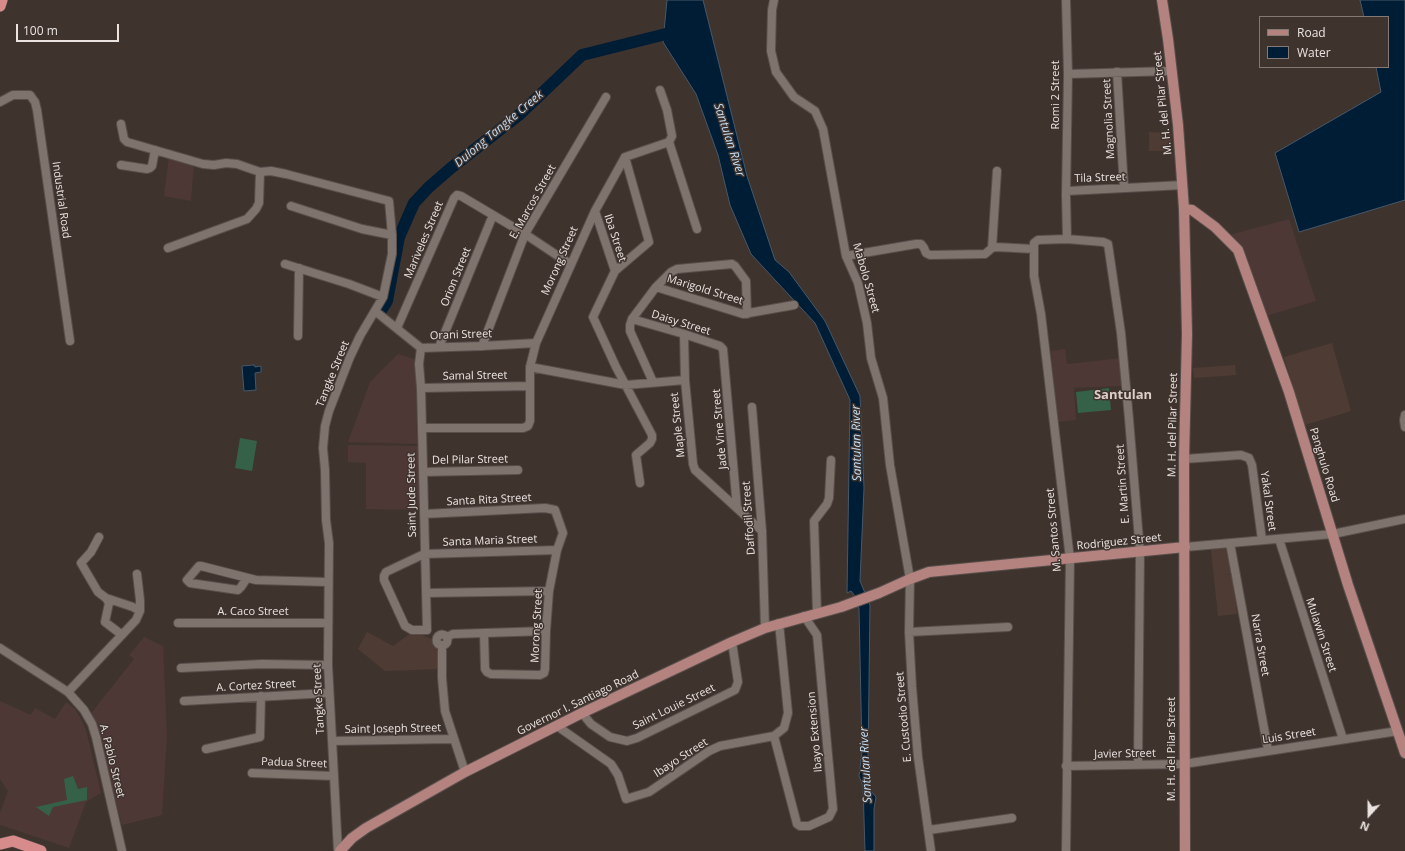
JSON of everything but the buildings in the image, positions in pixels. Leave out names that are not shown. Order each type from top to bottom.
[{"type":"highway","points":[[0,6],[2,0]]},
{"type":"highway","points":[[3,846],[13,841],[41,851]]},
{"type":"main road","name":"M. H. del Pilar Street","points":[[1162,0],[1178,125],[1184,209],[1187,334],[1184,459],[1185,851]]},
{"type":"main road","name":"Panghulo Road","points":[[1184,209],[1192,210],[1215,227],[1238,250],[1289,392],[1348,585],[1404,748]]},
{"type":"main road","name":"Rodriguez Street","points":[[841,607],[930,572],[1184,547]]},
{"type":"main road","name":"Governor I. Santiago Road","points":[[339,851],[352,838],[366,828],[465,772],[582,713],[732,642],[765,628],[841,607]]},
{"type":"street","name":"Mabolo Street","points":[[774,0],[772,10],[771,51],[776,72],[794,97],[815,111],[823,129],[846,256],[858,283],[867,323],[871,358],[883,398],[890,465],[910,579]]},
{"type":"street","name":"Romi 2 Street","points":[[1066,0],[1068,74],[1067,191]]},
{"type":"street","points":[[1068,74],[1172,71]]},
{"type":"street","name":"Magnolia Street","points":[[1117,72],[1124,188]]},
{"type":"street","points":[[640,483],[636,455],[650,443],[652,435],[593,317],[615,271],[649,242],[625,157],[669,142],[672,136],[667,110],[660,90]]},
{"type":"street","name":"Industrial Road","points":[[0,102],[13,95],[30,95],[35,102],[70,340]]},
{"type":"street","name":"E. Marcos Street","points":[[482,346],[525,234],[606,97]]},
{"type":"street","name":"Tangke Street","points":[[121,124],[124,139],[127,142],[203,164],[237,164],[260,172],[271,171],[286,174],[389,201],[392,254],[382,297],[350,357],[329,411],[325,426],[323,448],[326,520],[329,543],[327,582],[329,693],[339,851]]},
{"type":"street","points":[[669,142],[698,229]]},
{"type":"street","points":[[121,165],[147,169],[150,168],[152,166],[155,150]]},
{"type":"street","name":"Morong Street","points":[[422,428],[523,428],[528,426],[530,421],[530,368],[536,343],[595,211],[625,157]]},
{"type":"street","points":[[992,248],[997,171]]},
{"type":"street","points":[[168,248],[248,219],[259,203],[260,172]]},
{"type":"street","name":"Tila Street","points":[[1067,240],[1067,191],[1183,185]]},
{"type":"street","name":"Mariveles Street","points":[[397,328],[454,198],[457,195],[525,234],[570,264]]},
{"type":"street","points":[[291,206],[362,229],[392,235]]},
{"type":"street","name":"Iba Street","points":[[595,211],[615,271]]},
{"type":"street","name":"Orion Street","points":[[439,347],[493,215]]},
{"type":"street","points":[[846,256],[916,244],[921,244],[926,253],[930,255],[985,254],[992,248],[1020,247],[1034,249],[1034,244],[1038,240],[1067,240]]},
{"type":"street","name":"E. Martin Street","points":[[1067,240],[1103,242],[1108,244],[1121,333],[1130,419],[1140,552],[1138,764]]},
{"type":"street","name":"M. Santos Street","points":[[1034,249],[1034,276],[1042,322],[1070,559],[1066,851]]},
{"type":"street","points":[[285,264],[349,284],[382,297]]},
{"type":"street","points":[[653,382],[630,331],[630,325],[632,319],[656,287],[671,272],[677,269],[732,264],[746,281],[747,314]]},
{"type":"street","points":[[298,336],[299,268]]},
{"type":"street","name":"Marigold Street","points":[[656,287],[747,314],[794,305]]},
{"type":"street","name":"Orani Street","points":[[375,311],[421,348],[536,343]]},
{"type":"street","name":"Daisy Street","points":[[632,319],[684,334],[720,346],[723,349]]},
{"type":"street","name":"Maple Street","points":[[684,334],[685,380],[693,464],[695,470],[762,531]]},
{"type":"street","name":"Saint Jude Street","points":[[421,348],[419,364],[421,388],[427,630]]},
{"type":"street","name":"Jade Vine Street","points":[[723,349],[737,508]]},
{"type":"street","points":[[530,368],[626,385],[685,380]]},
{"type":"street","name":"Samal Street","points":[[421,388],[530,386]]},
{"type":"street","name":"Daffodil Street","points":[[752,407],[762,531],[765,628]]},
{"type":"street","points":[[1405,415],[1405,427]]},
{"type":"street","name":"Yakal Street","points":[[1184,459],[1241,455],[1248,458],[1252,465],[1262,540]]},
{"type":"street","points":[[817,613],[814,521],[827,504],[829,498],[831,460]]},
{"type":"street","name":"Del Pilar Street","points":[[423,472],[518,470]]},
{"type":"street","name":"Santa Rita Street","points":[[424,514],[545,508],[555,510]]},
{"type":"street","name":"Morong Street","points":[[484,633],[485,669],[487,672],[491,674],[544,673],[549,591],[562,533],[560,521],[555,510]]},
{"type":"street","name":"Rodriguez Street","points":[[1184,547],[1333,534],[1405,519]]},
{"type":"street","points":[[98,537],[91,552],[81,563],[98,592],[106,598],[133,607],[140,611]]},
{"type":"street","name":"Mulawin Street","points":[[1279,539],[1343,739]]},
{"type":"street","name":"Narra Street","points":[[1230,543],[1268,750]]},
{"type":"street","name":"Santa Maria Street","points":[[424,554],[557,550]]},
{"type":"street","points":[[424,554],[386,572],[384,580],[405,626],[412,630],[427,630],[438,637],[438,642],[442,645],[442,678],[445,711],[465,772]]},
{"type":"street","points":[[247,578],[238,590],[188,582],[187,580],[197,567],[201,566],[256,580],[327,582]]},
{"type":"street","points":[[68,692],[136,620],[140,611],[137,574]]},
{"type":"street","name":"E. Custodio Street","points":[[910,579],[909,632],[912,687],[918,757],[931,851]]},
{"type":"street","points":[[426,592],[549,591]]},
{"type":"street","points":[[106,598],[109,604],[105,622],[122,635]]},
{"type":"street","name":"Ibayo Extension","points":[[774,736],[797,824],[800,826],[809,826],[829,817],[833,809],[817,635],[804,616]]},
{"type":"street","name":"A. Caco Street","points":[[178,623],[327,623]]},
{"type":"street","points":[[774,736],[784,728],[788,713],[779,623]]},
{"type":"street","points":[[909,632],[1008,627]]},
{"type":"street","points":[[447,637],[453,634],[546,631]]},
{"type":"street","points":[[438,637],[443,634],[447,637]]},
{"type":"street","points":[[442,645],[447,643],[447,637]]},
{"type":"street","name":"Saint Louie Street","points":[[582,713],[591,724],[610,737],[626,741],[637,738],[735,690],[738,682],[732,642]]},
{"type":"street","name":"A. Pablo Street","points":[[0,648],[68,692],[84,710],[92,724],[96,737],[122,851]]},
{"type":"street","points":[[181,668],[262,664],[328,665]]},
{"type":"street","name":"A. Cortez Street","points":[[184,701],[329,693]]},
{"type":"street","points":[[206,749],[260,737],[261,696]]},
{"type":"street","name":"Ibayo Street","points":[[557,726],[611,764],[618,774],[626,799],[649,792],[709,751],[720,746],[774,736]]},
{"type":"street","name":"Luis Street","points":[[1184,764],[1398,730]]},
{"type":"street","name":"Saint Joseph Street","points":[[332,741],[453,739]]},
{"type":"street","name":"Javier Street","points":[[1066,766],[1184,764]]},
{"type":"street","name":"Padua Street","points":[[252,773],[334,776]]},
{"type":"street","points":[[929,830],[1012,818]]},
{"type":"shaded area","points":[[1149,132],[1171,133],[1171,151],[1149,151]]},
{"type":"shaded area","points":[[169,156],[194,163],[191,201],[164,196]]},
{"type":"shaded area","points":[[1289,219],[1316,301],[1263,317],[1229,235]]},
{"type":"shaded area","points":[[1332,343],[1351,411],[1305,425],[1284,357]]},
{"type":"shaded area","points":[[1065,349],[1067,364],[1121,358],[1123,386],[1074,388],[1076,420],[1056,422],[1051,351]]},
{"type":"shaded area","points":[[398,354],[414,359],[417,444],[348,442],[370,382]]},
{"type":"shaded area","points":[[1235,365],[1236,375],[1194,378],[1193,368]]},
{"type":"shaded area","points":[[348,445],[420,446],[422,510],[366,509],[366,463],[348,462]]},
{"type":"shaded area","points":[[1228,547],[1232,574],[1224,575],[1233,575],[1237,614],[1218,616],[1211,550]]},
{"type":"shaded area","points":[[367,632],[393,646],[411,633],[418,633],[431,639],[438,652],[440,669],[385,671],[358,649]]},
{"type":"shaded area","points":[[144,637],[163,646],[167,736],[162,815],[122,825],[92,712],[134,659],[129,655]]},
{"type":"shaded area","points":[[0,701],[31,715],[35,708],[55,719],[66,702],[75,709],[82,721],[86,730],[101,793],[86,802],[69,848],[0,825],[0,813],[8,791],[0,779]]},
{"type":"green space","points":[[1109,388],[1111,410],[1078,413],[1076,392]]},
{"type":"green space","points":[[240,438],[257,441],[252,471],[235,468]]},
{"type":"green space","points":[[73,776],[78,789],[87,787],[87,800],[53,807],[49,816],[36,807],[67,800],[64,779]]},
{"type":"water","name":"Santulan River","points":[[667,0],[703,0],[747,176],[775,260],[789,272],[825,321],[860,396],[864,488],[860,581],[870,605],[868,762],[871,766],[869,776],[870,790],[876,797],[874,809],[874,851],[865,851],[863,786],[859,776],[862,752],[859,609],[855,596],[851,591],[847,593],[850,400],[815,323],[751,254],[730,205],[718,155],[696,94],[663,42]]},
{"type":"water","points":[[1360,0],[1405,0],[1405,200],[1299,232],[1275,153],[1381,92],[1376,68],[1389,68],[1389,16],[1364,16]]},
{"type":"water","points":[[254,365],[255,367],[261,366],[261,372],[255,373],[256,390],[244,391],[242,366]]},
{"type":"waterway","name":"Dulong Tangke Creek","points":[[380,312],[387,301],[399,237],[414,203],[429,187],[520,114],[582,55],[678,31]]},
{"type":"district","name":"Santulan","points":[[1123,395]]}]
